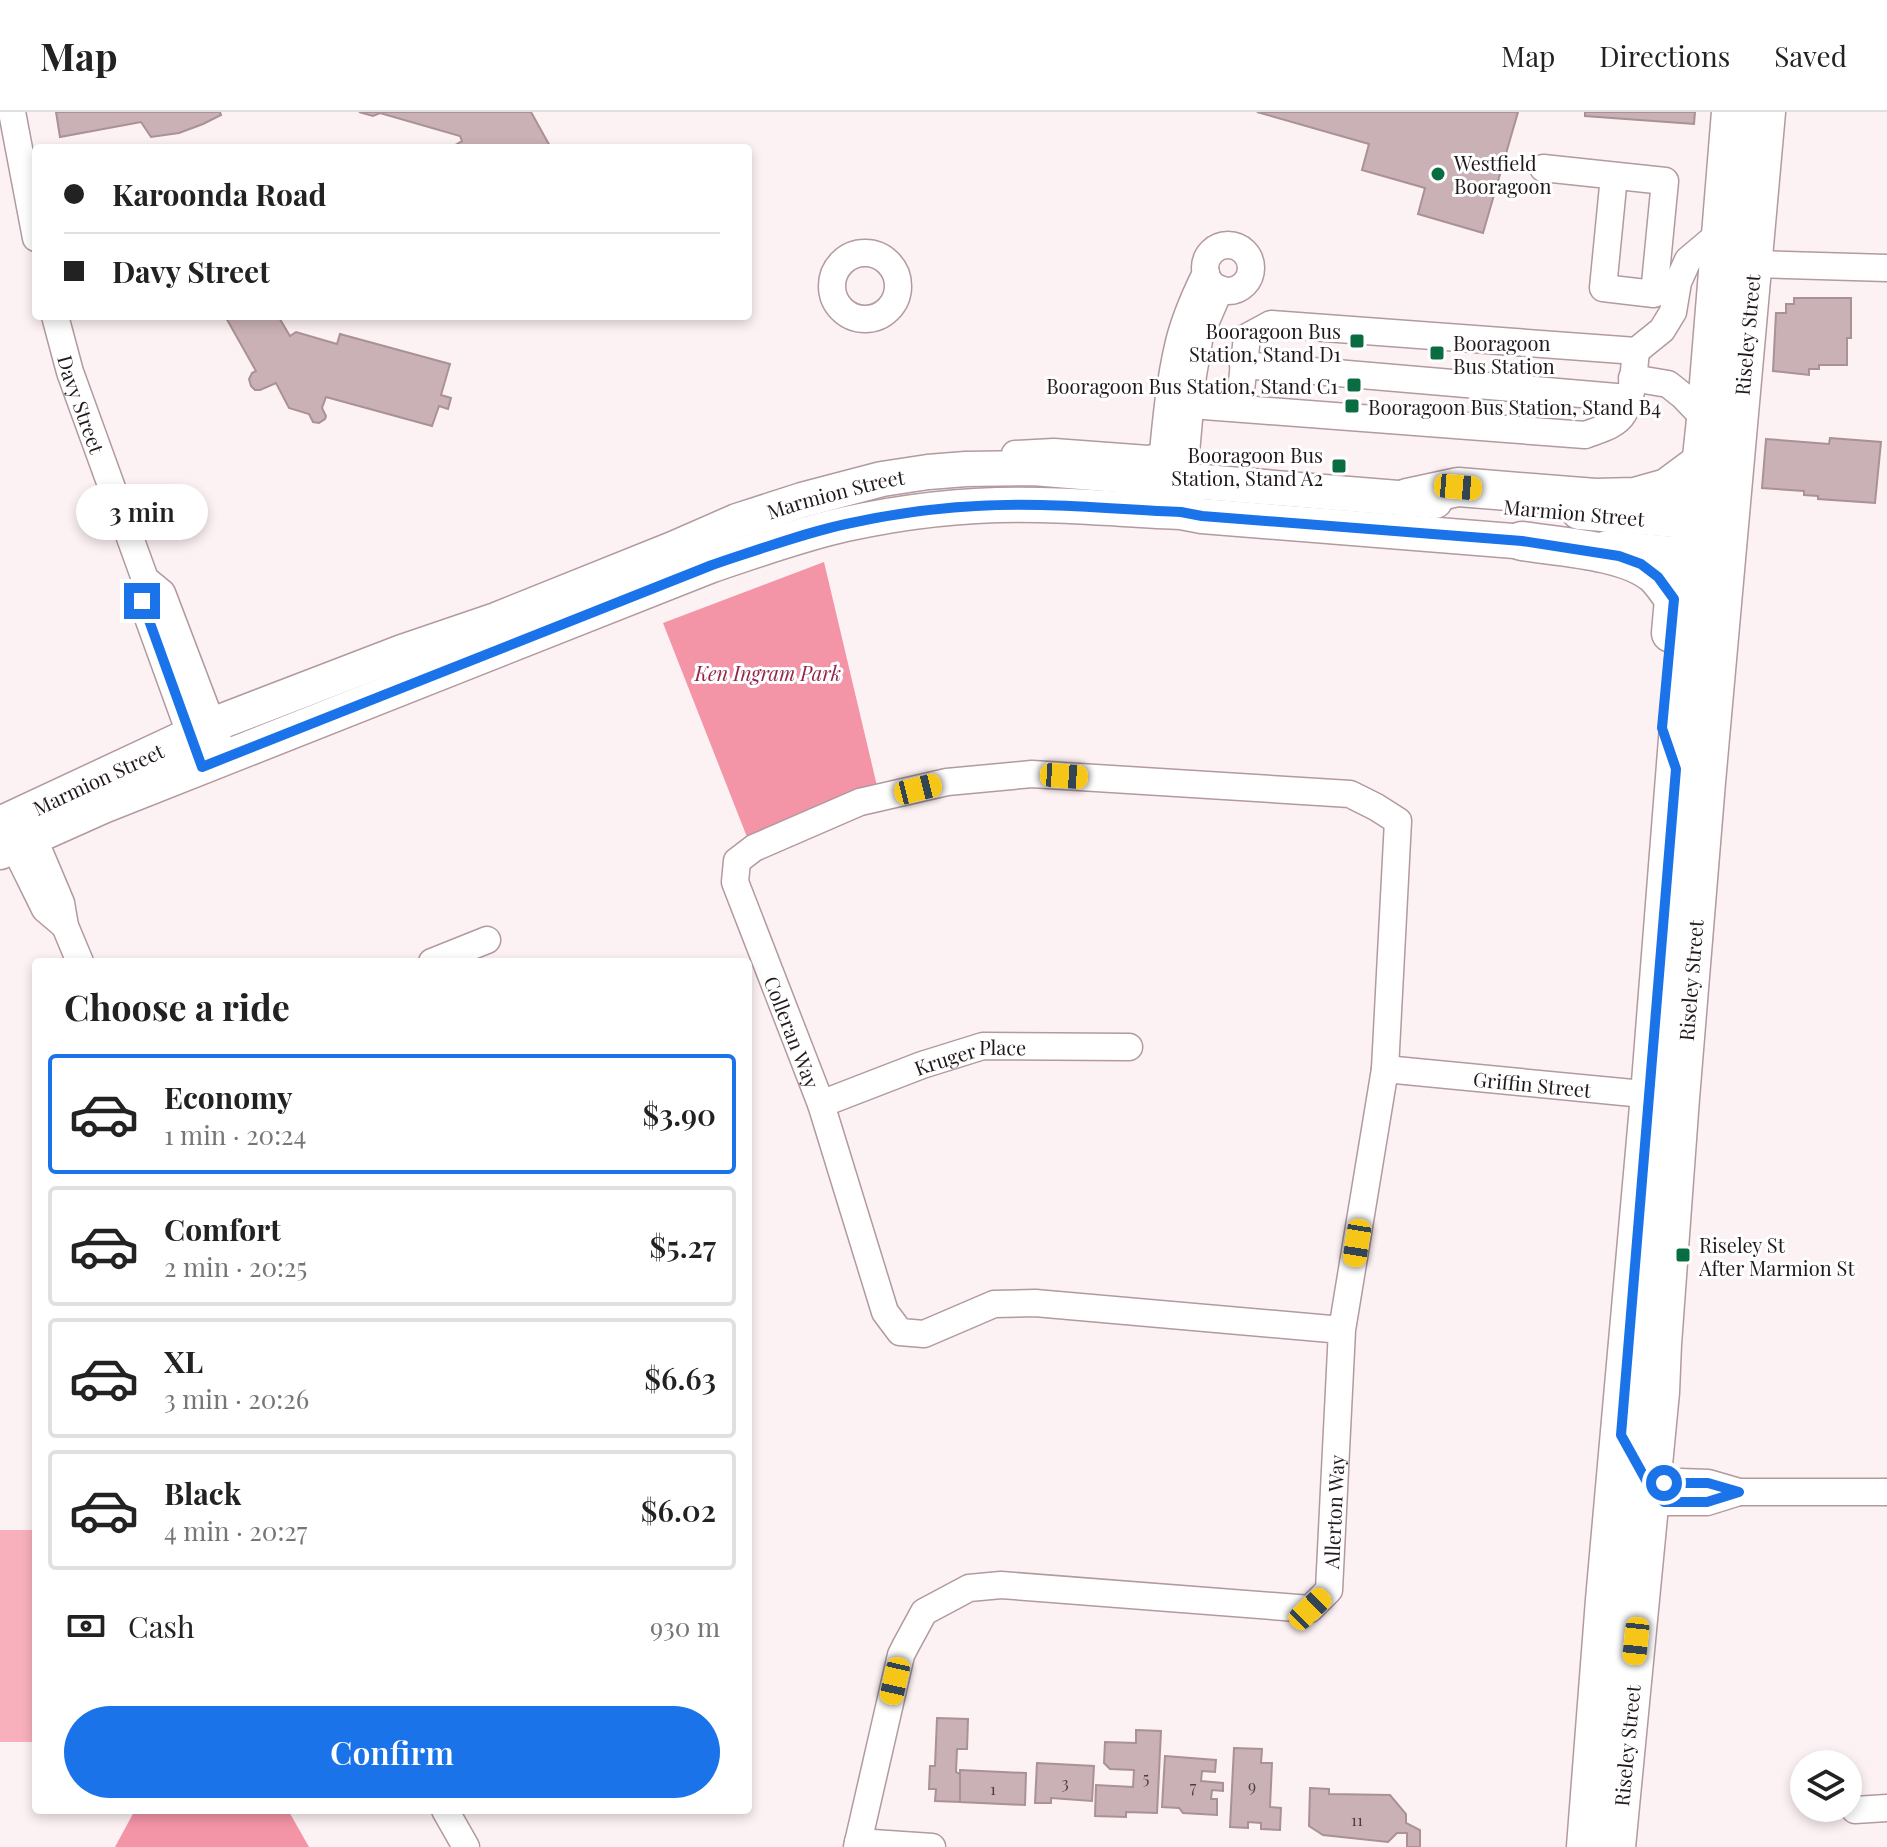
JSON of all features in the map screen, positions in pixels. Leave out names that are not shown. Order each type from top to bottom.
[{"type":"highway","name":"Riseley Street","points":[[1586,1847],[1621,1435],[1665,1096],[1711,540],[1702,462],[1731,112]]},
{"type":"highway","name":"Riseley Street","points":[[1616,1847],[1660,1392],[1665,1096],[1676,769],[1753,264],[1766,112]]},
{"type":"highway","points":[[1407,498],[1458,487],[1595,498],[1635,497],[1667,488],[1702,462]]},
{"type":"highway","points":[[1522,541],[1619,556],[1641,564],[1658,577],[1674,599],[1662,728],[1676,769]]},
{"type":"main road","name":"Marmion Street","points":[[12,832],[201,730],[402,652],[496,620],[737,521],[864,483],[912,474],[1033,468],[1169,488],[1407,498],[1711,540]]},
{"type":"main road","name":"Marmion Street","points":[[12,832],[103,806],[712,565],[847,524],[906,514],[982,506],[1038,505],[1169,488],[1202,516],[1522,541],[1711,540]]},
{"type":"street","points":[[12,112],[32,217]]},
{"type":"street","points":[[1543,168],[1665,181],[1654,294],[1603,288],[1614,176]]},
{"type":"street","points":[[1191,405],[1585,435],[1606,428],[1623,415],[1636,351],[1662,330],[1673,312],[1678,282],[1688,260],[1723,230],[1757,213]]},
{"type":"street","points":[[1753,264],[1887,268]]},
{"type":"street","points":[[1213,281],[1200,335],[1191,405],[1169,488],[1172,374],[1179,339],[1194,297],[1213,281]]},
{"type":"street","name":"Davy Street","points":[[56,320],[70,372],[145,579],[142,601],[213,762]]},
{"type":"street","points":[[1239,408],[1247,337],[1271,324],[1636,351]]},
{"type":"street","points":[[1243,365],[1630,388],[1668,384],[1706,420]]},
{"type":"street","name":"Colleran Way","points":[[1342,1330],[1035,1303],[994,1304],[924,1334],[900,1332],[885,1312],[821,1104],[735,882],[737,861],[754,848],[860,802],[947,782],[1032,774],[1350,794],[1398,821]]},
{"type":"street","name":"Allerton Way","points":[[858,1844],[901,1655],[924,1612],[969,1588],[1001,1585],[1310,1609],[1329,1590],[1342,1330],[1385,1069],[1398,821]]},
{"type":"street","points":[[12,832],[61,903],[65,926],[78,958]]},
{"type":"street","points":[[442,958],[487,940]]},
{"type":"street","name":"Kruger Place","points":[[821,1104],[922,1065],[983,1046],[1129,1047]]},
{"type":"street","name":"Griffin Street","points":[[1385,1069],[1665,1096]]},
{"type":"street","points":[[1621,1435],[1651,1489],[1664,1502],[1707,1502],[1739,1492],[1887,1492]]},
{"type":"street","points":[[1605,1600],[1622,1578],[1630,1507],[1651,1489]]},
{"type":"street","points":[[1862,1810],[1887,1808]]},
{"type":"street","points":[[447,1814],[466,1847]]},
{"type":"street","points":[[858,1844],[932,1847]]},
{"type":"shaded area","points":[[0,1530],[32,1530],[32,1742],[0,1742]]},
{"type":"green space","name":"Ken Ingram Park","points":[[824,562],[877,786],[747,837],[663,623]]},
{"type":"green space","points":[[133,1814],[290,1814],[309,1847],[115,1847]]},
{"type":"building","points":[[56,112],[220,112],[221,115],[179,133],[151,137],[141,122],[60,137]]},
{"type":"building","points":[[359,112],[531,112],[549,144],[457,144],[462,141],[460,136],[380,113],[373,116]]},
{"type":"building","name":"Westfield Booragoon","points":[[1257,112],[1518,112],[1483,233],[1418,214],[1425,188],[1362,170],[1369,144]]},
{"type":"building","points":[[1585,112],[1695,112],[1694,124],[1585,116]]},
{"type":"building","points":[[1794,298],[1851,298],[1847,365],[1819,365],[1819,369],[1809,369],[1809,375],[1773,371],[1776,313],[1786,313],[1786,304],[1794,304]]},
{"type":"building","points":[[227,320],[280,320],[290,336],[296,332],[337,344],[340,334],[450,364],[441,395],[451,398],[448,409],[439,406],[432,426],[326,397],[322,408],[326,416],[319,423],[313,422],[309,414],[289,408],[276,383],[255,390],[249,379],[256,371]]},
{"type":"building","points":[[1830,438],[1881,442],[1875,503],[1818,499],[1818,496],[1804,495],[1804,491],[1762,488],[1766,439],[1829,444]]},
{"type":"building","points":[[937,1718],[968,1719],[967,1749],[957,1749],[960,1802],[935,1801],[936,1789],[929,1789],[930,1766],[935,1766]]},
{"type":"building","points":[[1136,1730],[1161,1731],[1157,1813],[1126,1812],[1126,1817],[1095,1816],[1096,1785],[1133,1787],[1134,1770],[1110,1769],[1104,1763],[1105,1742],[1136,1743]]},
{"type":"building","points":[[1234,1748],[1262,1749],[1261,1763],[1272,1763],[1270,1807],[1281,1808],[1280,1830],[1261,1829],[1261,1823],[1248,1822],[1248,1828],[1230,1827]]},
{"type":"building","points":[[1165,1756],[1216,1760],[1215,1772],[1202,1771],[1201,1781],[1223,1783],[1223,1791],[1212,1790],[1211,1799],[1217,1799],[1217,1815],[1183,1813],[1179,1808],[1162,1807]]},
{"type":"building","points":[[1037,1763],[1094,1766],[1092,1801],[1051,1798],[1051,1803],[1035,1803]]},
{"type":"building","points":[[960,1770],[1026,1773],[1025,1805],[960,1802]]},
{"type":"building","points":[[1310,1788],[1329,1789],[1329,1794],[1390,1795],[1406,1814],[1406,1823],[1420,1830],[1420,1847],[1407,1847],[1407,1833],[1397,1833],[1388,1842],[1323,1835],[1309,1826]]},
{"type":"place","name":"Westfield Booragoon","points":[[1438,174]]},
{"type":"place","name":"Booragoon Bus Station, Stand D1","points":[[1357,341]]},
{"type":"place","name":"Booragoon Bus Station","points":[[1437,353]]},
{"type":"place","name":"Booragoon Bus Station, Stand C1","points":[[1354,385]]},
{"type":"place","name":"Booragoon Bus Station, Stand B4","points":[[1352,406]]},
{"type":"place","name":"Booragoon Bus Station, Stand A2","points":[[1339,466]]},
{"type":"place","name":"Riseley St After Marmion St","points":[[1683,1255]]},
{"type":"route","points":[[142,601],[202,767],[712,565],[847,524],[921,511],[1038,505],[1181,512],[1522,541],[1619,556],[1641,564],[1658,577],[1674,599],[1662,728],[1676,769],[1621,1435],[1651,1489],[1664,1502],[1707,1502],[1739,1492],[1708,1483],[1664,1483]]}]
